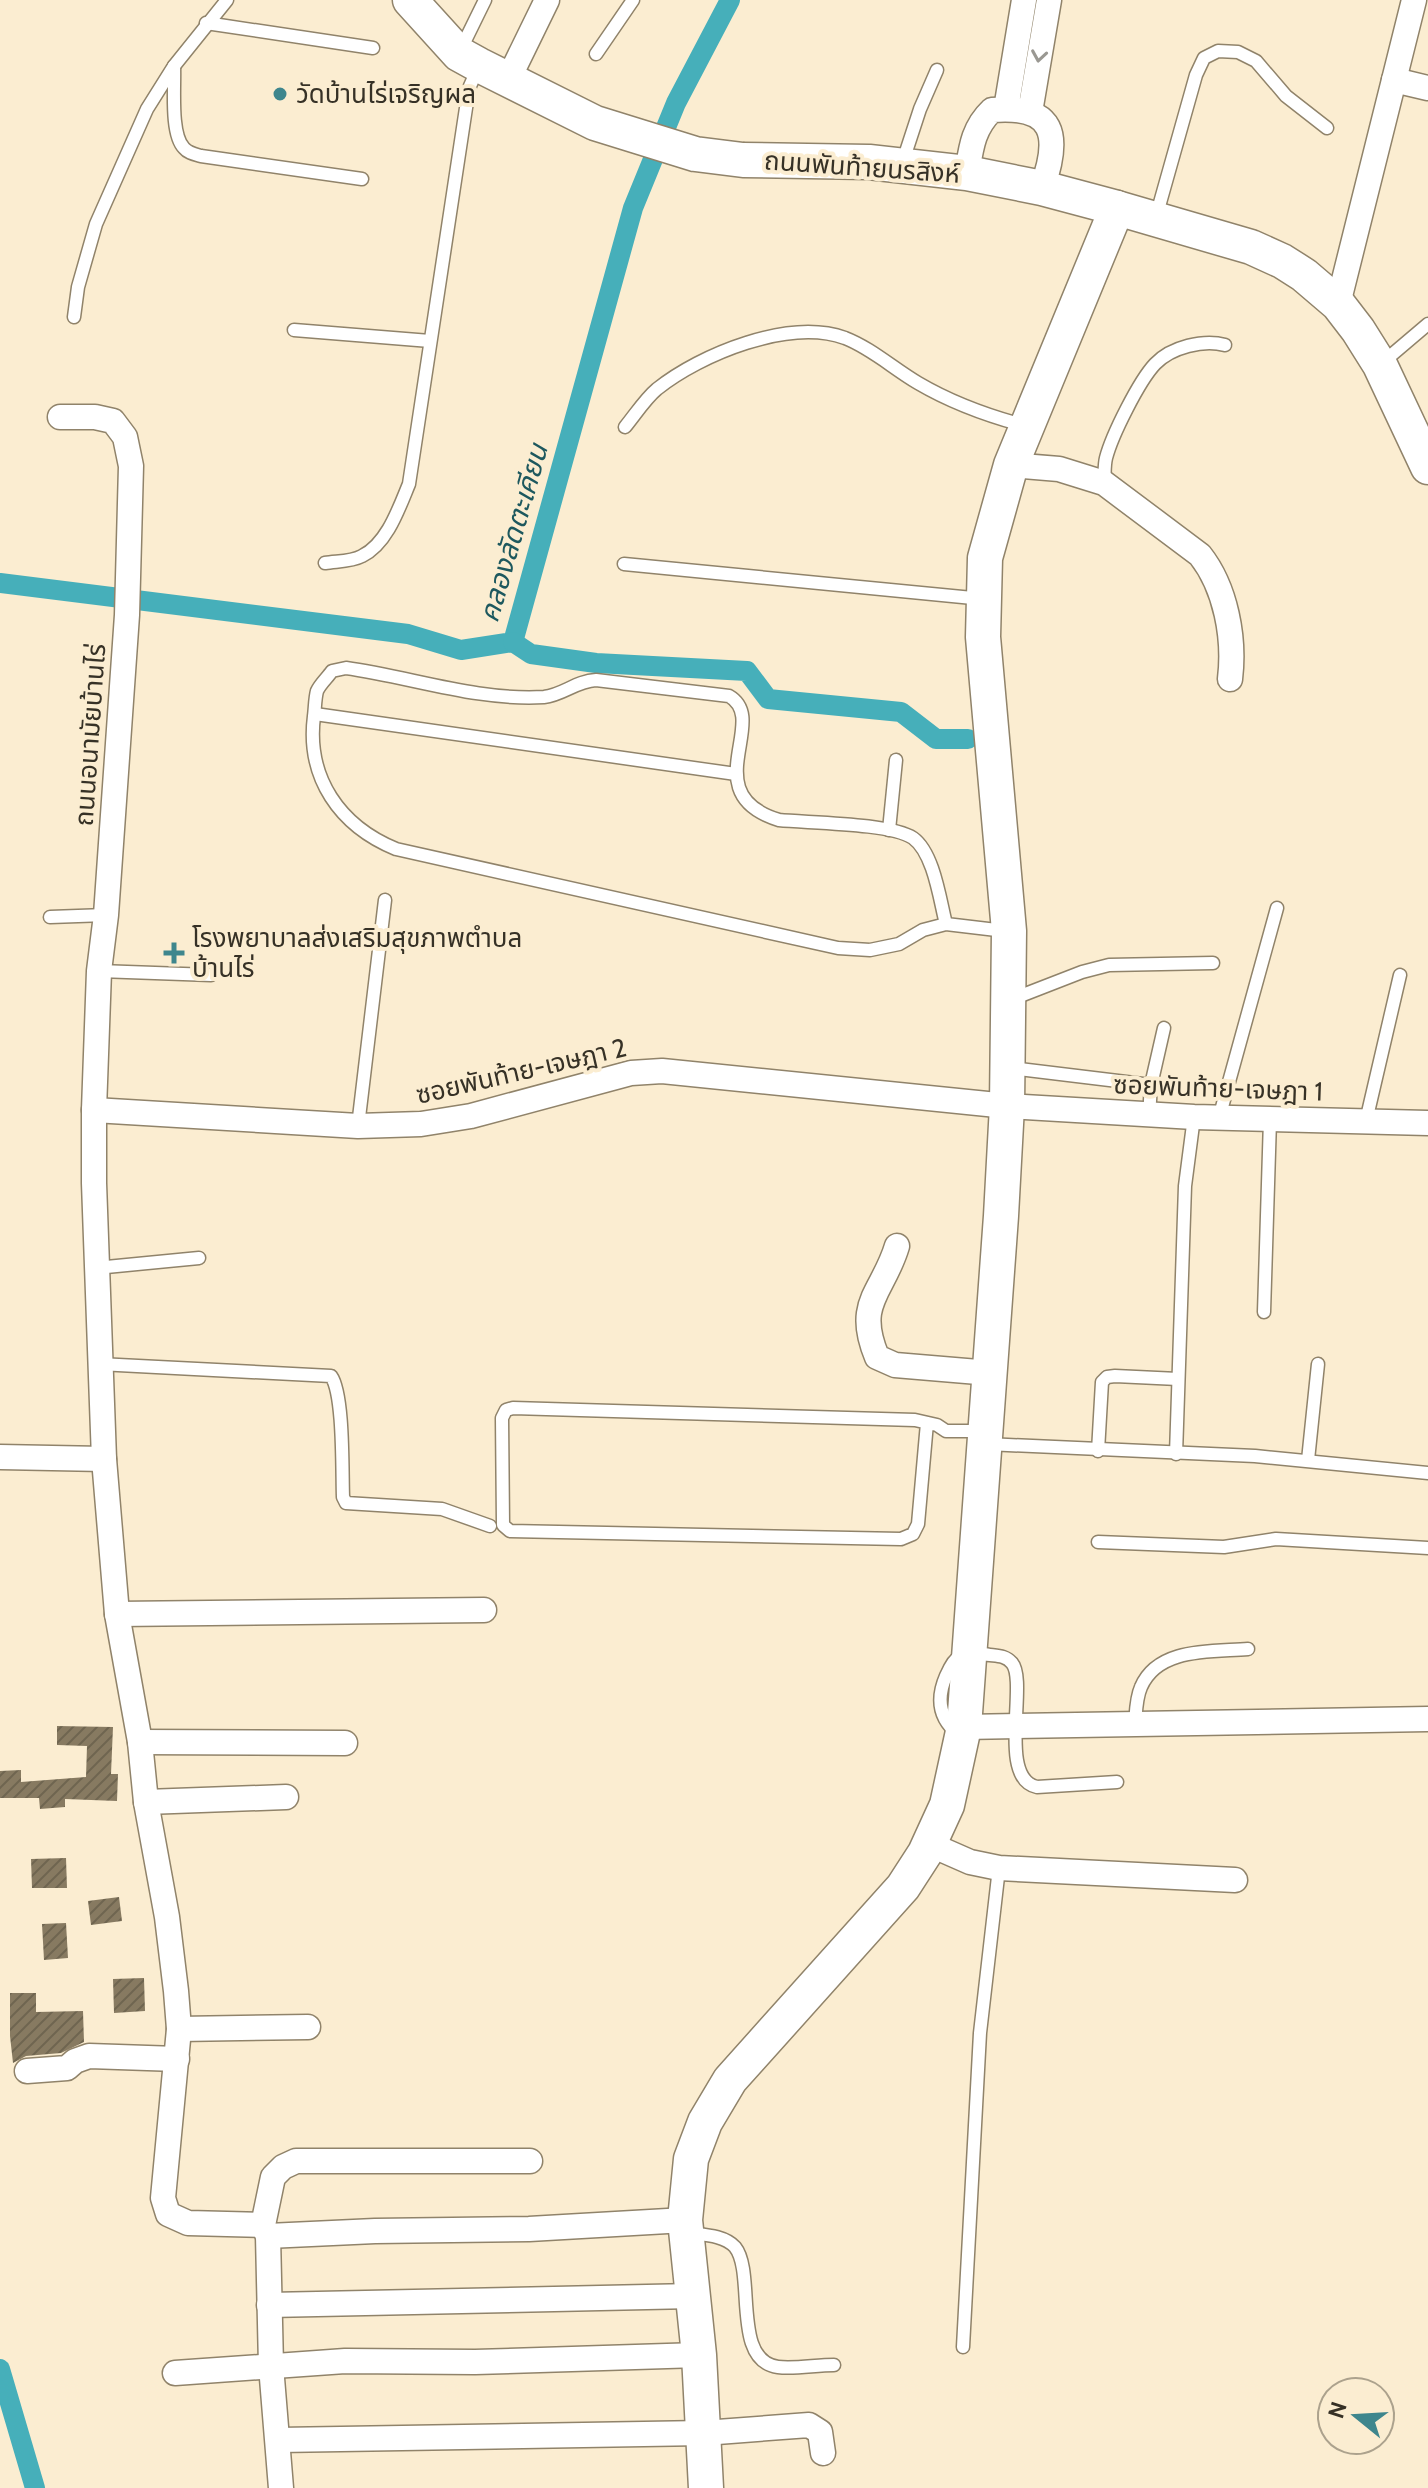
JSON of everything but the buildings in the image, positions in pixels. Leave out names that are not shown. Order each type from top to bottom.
[{"type":"street","name":"ถนนพันท้ายนรสิงห์","points":[[410,0],[482,66],[595,123],[695,154],[743,160],[869,162],[967,173],[1042,188],[1117,208],[1251,247],[1282,261],[1338,304],[1380,365],[1428,467]]},
{"type":"street","points":[[482,66],[547,0]]},
{"type":"street","points":[[1018,110],[1024,0]]},
{"type":"street","points":[[1018,110],[1049,0]]},
{"type":"street","points":[[1338,304],[1414,0]]},
{"type":"street","points":[[1394,80],[1428,88]]},
{"type":"street","points":[[967,173],[979,123],[992,110],[1018,110],[1049,127],[1054,146],[1042,188]]},
{"type":"street","points":[[706,2488],[699,2355],[685,2226],[691,2159],[705,2122],[730,2080],[903,1887],[929,1844],[947,1805],[963,1732],[990,1373],[1008,1068],[1009,931],[985,652],[985,558],[1011,465],[1117,208]]},
{"type":"street","name":"ถนนอนามัยบ้านไร่","points":[[60,417],[95,417],[113,421],[125,437],[131,466],[127,615],[106,915],[99,971],[94,1110],[96,1268],[104,1459],[117,1614],[167,1917],[179,2029],[163,2198],[168,2214],[188,2223],[266,2231]]},
{"type":"street","points":[[1011,465],[1059,469],[1104,483],[1200,555],[1210,569],[1228,620],[1233,651],[1230,679]]},
{"type":"street","name":"ซอยพันท้าย-เจษฎา 2","points":[[94,1110],[358,1126],[446,1121],[631,1073],[662,1071],[1007,1106]]},
{"type":"street","name":"ซอยพันท้าย-เจษฎา 1","points":[[1007,1106],[1149,1116],[1428,1123]]},
{"type":"street","points":[[897,1246],[868,1309],[867,1324],[877,1357],[895,1365],[990,1373]]},
{"type":"street","points":[[0,1457],[104,1459]]},
{"type":"street","points":[[117,1614],[484,1610]]},
{"type":"street","points":[[963,1732],[1015,1726],[1428,1719]]},
{"type":"street","points":[[140,1742],[345,1743]]},
{"type":"street","points":[[146,1802],[286,1797]]},
{"type":"street","points":[[929,1844],[970,1862],[999,1868],[1235,1880]]},
{"type":"street","points":[[179,2029],[308,2027]]},
{"type":"street","points":[[27,2071],[50,2072],[67,2068],[89,2056],[177,2059]]},
{"type":"street","points":[[281,2488],[271,2366],[266,2231],[273,2177],[296,2161],[530,2161]]},
{"type":"street","points":[[266,2231],[685,2226]]},
{"type":"street","points":[[269,2305],[693,2296]]},
{"type":"street","points":[[175,2373],[345,2361],[475,2362],[699,2355]]},
{"type":"street","points":[[279,2440],[704,2433],[809,2425],[820,2432],[823,2453]]},
{"type":"lane","points":[[74,317],[81,275],[96,224],[147,109],[174,66],[227,0]]},
{"type":"lane","points":[[325,563],[362,556],[389,527],[409,484],[468,97],[482,66],[485,0]]},
{"type":"lane","points":[[596,54],[633,0]]},
{"type":"lane","points":[[206,23],[373,48]]},
{"type":"lane","points":[[1155,220],[1196,75],[1204,58],[1218,51],[1238,52],[1256,61],[1286,96],[1327,128]]},
{"type":"lane","points":[[174,66],[176,132],[180,145],[187,152],[362,179]]},
{"type":"lane","points":[[901,166],[915,120],[937,70]]},
{"type":"lane","points":[[1380,365],[1428,324]]},
{"type":"lane","points":[[294,330],[430,341]]},
{"type":"lane","points":[[625,427],[655,391],[693,365],[740,344],[811,332],[845,338],[952,401],[977,412],[1027,426]]},
{"type":"lane","points":[[1104,483],[1106,460],[1113,439],[1144,378],[1157,362],[1167,354],[1193,345],[1211,341],[1225,345]]},
{"type":"lane","points":[[624,564],[983,599]]},
{"type":"lane","points":[[946,924],[933,871],[913,838],[889,830],[779,820],[762,815],[742,796],[736,774],[742,707],[738,701],[719,693],[596,680],[583,681],[546,697],[498,695],[346,668],[332,671],[317,691],[315,752],[321,783],[349,821],[376,841],[396,849],[838,948],[870,950],[899,944],[923,930],[946,924],[1009,931]]},
{"type":"lane","points":[[315,714],[736,774]]},
{"type":"lane","points":[[889,830],[896,760]]},
{"type":"lane","points":[[358,1126],[385,900]]},
{"type":"lane","points":[[1219,1118],[1277,908]]},
{"type":"lane","points":[[50,917],[106,915]]},
{"type":"lane","points":[[1009,1000],[1109,965],[1213,963]]},
{"type":"lane","points":[[99,971],[211,975]]},
{"type":"lane","points":[[1366,1121],[1400,975]]},
{"type":"lane","points":[[1149,1116],[1151,1085],[1164,1028]]},
{"type":"lane","points":[[1008,1068],[1151,1085]]},
{"type":"lane","points":[[1176,1454],[1185,1186],[1194,1117]]},
{"type":"lane","points":[[1264,1312],[1270,1120]]},
{"type":"lane","points":[[96,1268],[199,1258]]},
{"type":"lane","points":[[99,1364],[331,1376],[336,1383],[343,1497],[346,1503],[442,1509],[490,1526]]},
{"type":"lane","points":[[1308,1460],[1318,1364]]},
{"type":"lane","points":[[1098,1451],[1100,1388],[1107,1377],[1178,1379]]},
{"type":"lane","points":[[927,1423],[918,1524],[913,1534],[901,1539],[510,1531],[503,1525],[502,1418],[506,1410],[513,1408],[915,1420],[927,1423],[946,1431],[985,1438],[1098,1451],[1308,1460],[1428,1473]]},
{"type":"lane","points":[[1098,1542],[1224,1547],[1276,1539],[1428,1548]]},
{"type":"lane","points":[[1135,1724],[1141,1686],[1150,1672],[1167,1659],[1248,1649]]},
{"type":"lane","points":[[970,1652],[1002,1656],[1016,1668],[1015,1726],[1019,1768],[1028,1786],[1117,1782]]},
{"type":"lane","points":[[963,2347],[980,2033],[999,1868]]},
{"type":"lane","points":[[685,2226],[723,2238],[734,2246],[742,2260],[748,2335],[762,2359],[776,2367],[834,2365]]},
{"type":"waterway","name":"คลองลัดตะเคียน","points":[[0,583],[408,634],[461,650],[513,642],[633,208],[676,103],[730,0]]},
{"type":"waterway","points":[[513,642],[531,654],[596,663],[747,671],[768,699],[901,712],[936,739],[968,739]]},
{"type":"waterway","points":[[0,2369],[35,2488]]},
{"type":"place","name":"วัดบ้านไร่เจริญผล","points":[[280,94]]},
{"type":"place","name":"โรงพยาบาลส่งเสริมสุขภาพตำบล บ้านไร่","points":[[174,953]]}]
